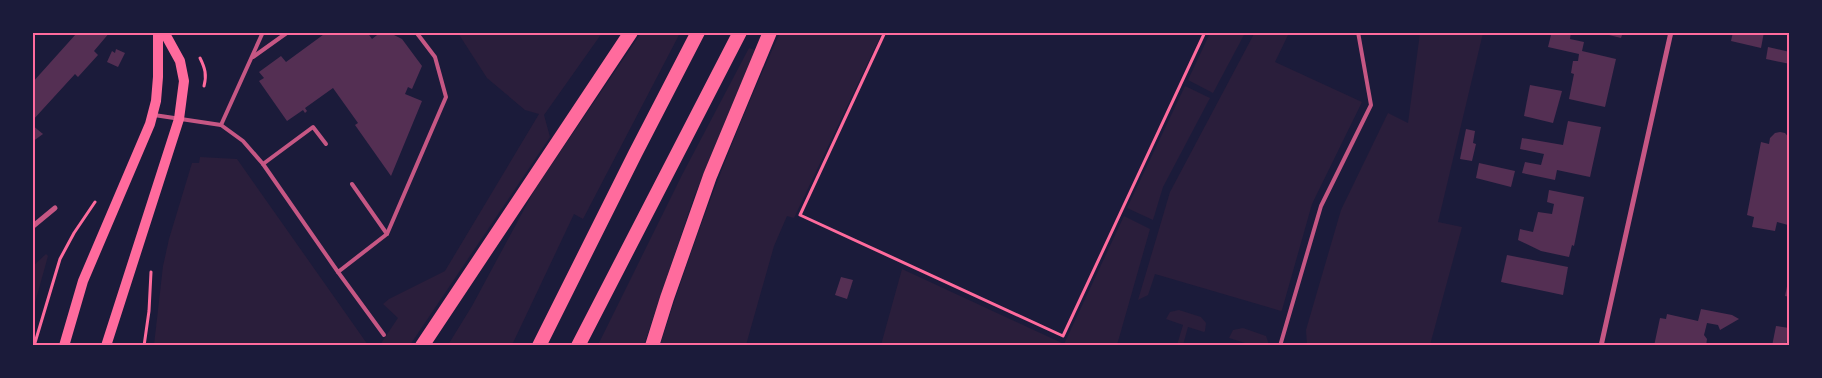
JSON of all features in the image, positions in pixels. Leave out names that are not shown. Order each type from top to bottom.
[{"type":"highway","points":[[422,346],[631,32]]},
{"type":"highway","points":[[539,346],[698,32]]},
{"type":"highway","points":[[578,346],[740,32]]},
{"type":"highway","points":[[652,346],[710,176],[770,32]]},
{"type":"main road","points":[[64,346],[83,281],[128,179],[156,101],[158,32]]},
{"type":"main road","points":[[106,346],[179,119],[184,81],[180,61],[164,32]]},
{"type":"street","points":[[1601,346],[1671,32]]},
{"type":"street","points":[[32,227],[55,208]]},
{"type":"lane","points":[[221,125],[263,32]]},
{"type":"lane","points":[[252,59],[288,32]]},
{"type":"lane","points":[[338,272],[387,234],[446,97],[436,58],[416,32]]},
{"type":"lane","points":[[1280,346],[1321,206],[1371,105],[1358,32]]},
{"type":"lane","points":[[152,114],[221,125],[243,141],[263,164],[384,335]]},
{"type":"lane","points":[[263,164],[314,127],[326,144]]},
{"type":"lane","points":[[352,184],[387,234]]},
{"type":"path","points":[[884,32],[800,216],[1062,336],[1205,32]]},
{"type":"path","points":[[34,346],[60,259],[74,233],[99,196]]},
{"type":"shaded area","points":[[1255,32],[1289,33],[1275,62],[1362,102],[1312,204],[1282,310],[1155,274],[1148,295],[1138,300],[1170,192]]},
{"type":"shaded area","points":[[458,33],[602,33],[544,115],[550,137],[410,345],[380,345],[398,318],[383,304],[389,299],[445,271],[539,114],[525,110],[487,78]]},
{"type":"shaded area","points":[[641,33],[680,33],[583,219],[574,214],[512,345],[448,345],[472,306],[535,189]]},
{"type":"shaded area","points":[[780,33],[882,33],[794,218],[787,216],[774,246],[746,345],[660,345],[715,187],[746,109]]},
{"type":"shaded area","points":[[1210,33],[1245,33],[1213,93],[1188,80]]},
{"type":"shaded area","points":[[1420,33],[1483,33],[1438,222],[1462,227],[1430,345],[1307,345],[1306,330],[1341,210],[1388,113],[1408,123]]},
{"type":"shaded area","points":[[749,48],[755,50],[694,197],[644,345],[598,345],[682,175]]},
{"type":"shaded area","points":[[1185,86],[1210,98],[1163,187],[1153,220],[1127,208]]},
{"type":"shaded area","points":[[200,157],[237,159],[368,345],[154,345],[163,266],[169,239],[192,163],[199,163]]},
{"type":"shaded area","points":[[1124,216],[1150,229],[1117,345],[881,345],[902,269],[1064,344]]},
{"type":"shaded area","points":[[46,254],[48,256],[33,310],[33,266]]},
{"type":"shaded area","points":[[1179,310],[1201,317],[1206,323],[1204,332],[1188,327],[1183,345],[1177,345],[1183,325],[1166,319],[1170,312]]},
{"type":"shaded area","points":[[1243,328],[1266,336],[1269,345],[1245,345],[1245,343],[1229,338],[1233,330]]},
{"type":"building","points":[[75,32],[110,32],[94,51],[98,55],[78,77],[75,74],[32,121],[32,83],[76,34]]},
{"type":"building","points":[[327,32],[367,32],[372,39],[381,32],[388,32],[402,39],[422,66],[412,89],[408,87],[405,94],[422,101],[391,176],[355,125],[358,123],[333,88],[305,108],[307,111],[305,113],[303,110],[287,121],[259,81],[264,78],[259,72],[281,56],[286,62]]},
{"type":"building","points":[[1542,32],[1571,32],[1570,39],[1584,42],[1582,51],[1616,59],[1605,107],[1569,99],[1574,74],[1571,73],[1573,61],[1578,61],[1579,54],[1548,47],[1551,35]]},
{"type":"building","points":[[1597,32],[1623,32],[1621,38]]},
{"type":"building","points":[[1733,32],[1764,32],[1761,48],[1731,41]]},
{"type":"building","points":[[1768,47],[1790,52],[1790,64],[1766,59]]},
{"type":"building","points":[[116,49],[125,53],[118,67],[107,62],[112,51],[115,53]]},
{"type":"building","points":[[1530,85],[1562,91],[1553,123],[1524,116]]},
{"type":"building","points":[[1568,121],[1601,127],[1590,177],[1557,170],[1555,180],[1522,173],[1525,162],[1541,165],[1544,154],[1520,149],[1522,138],[1563,145]]},
{"type":"building","points":[[32,125],[43,134],[32,142]]},
{"type":"building","points":[[1466,129],[1475,131],[1473,143],[1476,144],[1472,161],[1460,159]]},
{"type":"building","points":[[1775,133],[1785,133],[1790,139],[1790,221],[1788,225],[1777,222],[1775,231],[1752,227],[1754,217],[1747,215],[1761,142],[1769,144],[1770,138]]},
{"type":"building","points":[[1479,163],[1515,171],[1511,187],[1476,178]]},
{"type":"building","points":[[1549,190],[1584,197],[1574,246],[1572,245],[1569,257],[1541,251],[1518,240],[1520,229],[1533,232],[1538,212],[1552,214],[1554,204],[1547,202]]},
{"type":"building","points":[[1507,255],[1568,267],[1563,295],[1501,282]]},
{"type":"building","points":[[841,277],[853,280],[847,299],[835,295]]},
{"type":"building","points":[[1790,277],[1790,297],[1785,296]]},
{"type":"building","points":[[1701,309],[1732,315],[1739,319],[1720,330],[1718,325],[1707,323],[1704,335],[1707,339],[1706,346],[1654,346],[1660,318],[1666,319],[1667,314],[1698,321]]},
{"type":"building","points":[[1776,326],[1789,328],[1786,346],[1772,346]]}]
